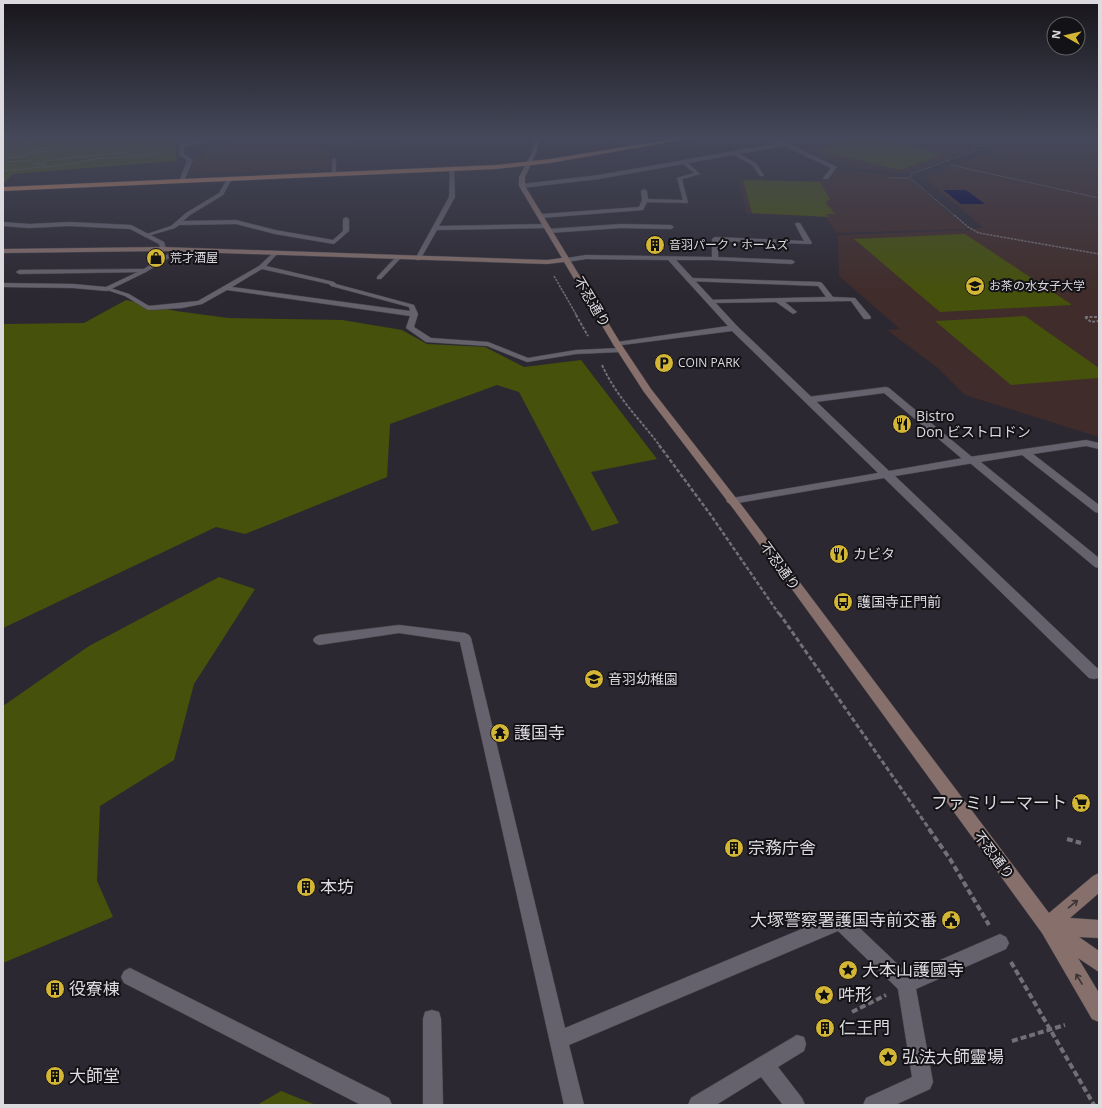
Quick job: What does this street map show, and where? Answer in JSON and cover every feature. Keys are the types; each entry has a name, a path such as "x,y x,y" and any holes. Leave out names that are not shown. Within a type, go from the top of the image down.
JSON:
{"main road":[{"name":"不忍通り","path":"524,189 618,347 647,390 732,501 1047,926 1099,962"},
{"path":"3,251 68,248 163,249 418,259 547,262 567,260"},
{"path":"1047,926 1099,882"},
{"path":"1047,926 1099,930"},
{"path":"1047,926 1099,1012"}],"street":[{"path":"541,216 641,209 645,201 644,191"},
{"path":"3,224 29,226 69,224 131,227 162,244 163,249"},
{"path":"567,260 586,257 716,259 715,239 809,243 798,224"},
{"path":"3,285 73,286 107,289 144,271 178,250"},
{"path":"670,258 734,328 808,400 1094,674 1099,673"},
{"path":"618,347 734,328"},
{"path":"732,501 1024,452 1086,443 1099,446"},
{"path":"1024,452 1099,510"}],"lane":[{"path":"146,236 173,228 188,214 221,194 224,189"},
{"path":"418,259 452,197 452,189"},
{"path":"645,201 686,202 682,189"},
{"path":"179,223 236,222 275,232 334,242 346,231 346,219"},
{"path":"435,228 547,229 621,226 671,227"},
{"path":"107,289 127,295 148,308 182,306 200,303 261,267 275,253"},
{"path":"379,278 398,258"},
{"path":"716,259 792,262"},
{"path":"261,267 332,283 333,286 412,306 414,314 410,328 429,340 488,344 527,360 618,347"},
{"path":"19,272 144,271"},
{"path":"689,280 820,284 831,299"},
{"path":"227,288 414,314"},
{"path":"708,301 853,299 867,317"},
{"path":"778,300 792,312"},
{"path":"808,400 886,390 1099,564"},
{"path":"319,640 399,628 465,638 574,1105"},
{"path":"558,1040 840,921 906,984 923,1082 873,1105"},
{"path":"906,984 1000,943"},
{"path":"130,977 382,1105"},
{"path":"432,1019 432,1105"},
{"path":"698,1105 797,1044"},
{"path":"764,1065 795,1105"}],"path":[{"path":"923,189 968,226 979,233 1099,254"},
{"path":"1057,189 1099,198"},
{"path":"547,262 596,351 609,381 710,514 950,859 1094,1105"},
{"path":"1099,317 1085,318 1091,322 1099,322"},
{"path":"1068,839 1081,843"},
{"path":"852,1012 906,984"},
{"path":"1012,1041 1065,1025"}],"shaded area":[{"path":"740,189 921,189 968,229 836,233 825,216 747,214"},
{"name":"お茶の水女子大学","path":"937,189 1099,189 1099,437 965,395 938,368 887,330 900,329 839,276 838,235 970,230 983,227"},
{"path":"943,190 966,190 985,204 961,204"}],"green space":[{"path":"745,189 824,189 830,200 825,202 835,214 826,214 828,217 752,213"},
{"path":"965,234 1071,305 940,312 854,239"},
{"path":"126,300 176,311 228,318 342,320 402,330 427,344 485,347 524,367 581,360 657,459 591,472 619,523 592,531 519,392 497,385 390,424 387,477 245,534 216,527 3,628 3,324 84,323"},
{"path":"1025,316 1099,368 1099,378 1011,385 935,321"},
{"path":"219,577 255,589 194,684 174,760 100,806 97,881 113,917 3,963 3,706 89,646"},
{"path":"281,1091 316,1105 257,1105"}],"place":[{"name":"音羽パーク・ホームズ","path":"655,245"},
{"name":"荒才酒屋","path":"156,258"},
{"name":"お茶の水女子大学","path":"975,286"},
{"name":"COIN PARK","path":"664,363"},
{"name":"Bistro Don ビストロドン","path":"902,424"},
{"name":"カビタ","path":"839,554"},
{"name":"護国寺正門前","path":"843,602"},
{"name":"音羽幼稚園","path":"594,679"},
{"name":"護国寺","path":"500,733"},
{"name":"ファミリーマート","path":"1081,803"},
{"name":"宗務庁舎","path":"734,848"},
{"name":"本坊","path":"306,887"},
{"name":"大塚警察署護国寺前交番","path":"951,920"},
{"name":"大本山護國寺","path":"848,970"},
{"name":"役寮棟","path":"55,989"},
{"name":"吽形","path":"824,995"},
{"name":"仁王門","path":"825,1028"},
{"name":"弘法大師靈場","path":"888,1057"},
{"name":"大師堂","path":"55,1076"}]}
